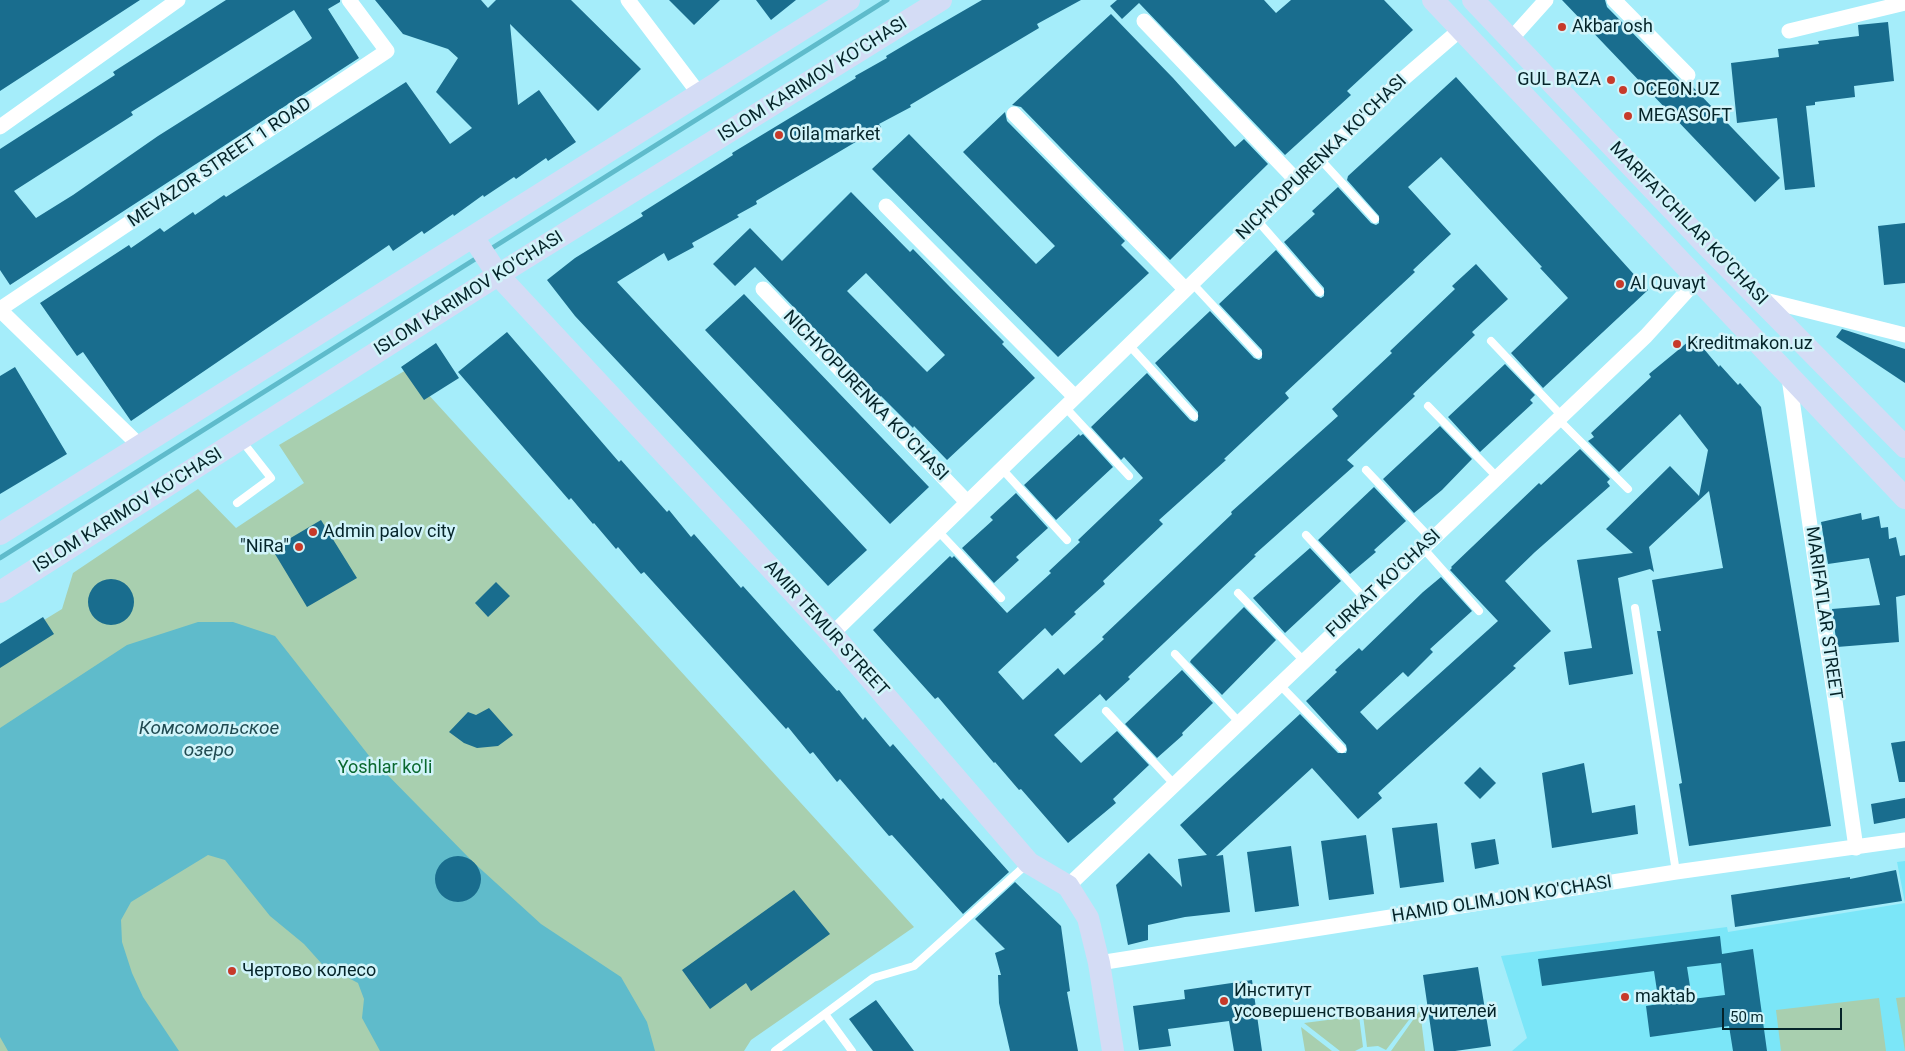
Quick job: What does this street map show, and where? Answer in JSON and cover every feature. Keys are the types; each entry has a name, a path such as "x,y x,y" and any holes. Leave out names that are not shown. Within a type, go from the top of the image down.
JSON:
{"street":[{"path":"0,127 178,0"},
{"name":"MEVAZOR STREET 1 ROAD","path":"0,310 387,51 349,0"},
{"path":"628,0 700,94"},
{"path":"0,534 849,0"},
{"name":"ISLOM KARIMOV KO'CHASI","path":"0,592 498,275 941,0"},
{"name":"MARIFATCHILAR KO'CHASI","path":"1433,0 1789,378 1905,498"},
{"name":"MARIFATCHILAR KO'CHASI","path":"1472,0 1706,245 1905,447"},
{"path":"1511,39 1546,0"},
{"path":"1614,0 1688,75"},
{"path":"1789,30 1905,3"},
{"path":"1144,21 1297,181"},
{"name":"NICHYOPURENKA KO'CHASI","path":"832,634 1396,85 1462,29"},
{"path":"1014,114 1188,286"},
{"path":"886,206 1070,402"},
{"name":"AMIR TEMUR STREET","path":"474,237 498,275 832,634 1029,863 1068,886 1088,918 1099,963 1113,1051"},
{"name":"FURKAT KO'CHASI","path":"1068,886 1366,600 1646,336 1697,280"},
{"name":"NICHYOPURENKA KO'CHASI","path":"763,289 967,502"},
{"path":"1759,298 1905,335"},
{"path":"0,310 139,445"},
{"name":"MARIFATLAR STREET","path":"1789,378 1856,848"},
{"name":"HAMID OLIMJON KO'CHASI","path":"1099,963 1676,872 1905,840"}],"lane":[{"path":"1320,159 1375,219"},
{"path":"1257,220 1320,292"},
{"path":"1188,286 1258,354"},
{"path":"1491,341 1560,418 1628,489"},
{"path":"1129,345 1194,416"},
{"path":"1070,402 1129,476"},
{"path":"1428,406 1497,477"},
{"path":"237,503 271,478 241,439"},
{"path":"1002,468 1067,540"},
{"path":"1366,470 1479,611"},
{"path":"938,531 1001,598"},
{"path":"1306,535 1366,600"},
{"path":"1238,593 1303,660"},
{"path":"1635,608 1676,872"},
{"path":"1175,654 1239,722"},
{"path":"1278,684 1342,749"},
{"path":"1106,711 1174,784"},
{"path":"774,1051 873,978 914,966 1029,863"},
{"path":"825,1014 852,1051"}],"shaded area":[{"path":"1905,861 1905,903 1897,862"},
{"path":"1905,903 1905,1051 1512,1051 1527,1038 1501,956 1727,927 1728,932"}],"green space":[{"name":"Yoshlar ko'li","path":"406,370 914,927 751,1040 744,1051 0,1051 0,647 62,609 73,573 198,489 236,528 304,483 279,445"},
{"path":"1905,997 1905,1051 1896,998"},
{"path":"1879,998 1886,1051 1781,1051 1776,1010"},
{"path":"1418,1008 1386,1050 1378,1046 1367,1047 1363,1015"},
{"path":"1420,1010 1425,1051 1391,1051"},
{"path":"1359,1016 1363,1047 1355,1051 1340,1051 1304,1023"},
{"path":"1301,1027 1332,1051 1305,1051"}],"water":[{"name":"Комсомольское озеро","path":"198,622 233,622 275,636 370,757 473,862 541,924 621,977 647,1022 655,1051 380,1051 362,1018 364,999 358,983 343,975 330,973 304,944 270,916 225,860 208,855 131,902 121,920 122,942 132,973 143,997 179,1051 8,1051 0,1037 0,728 127,645"}],"building":[{"path":"0,0 140,0 0,91"},
{"path":"226,0 340,0 340,2 328,9 359,58 10,285 0,270 0,149 115,75 113,72","holes":["294,10 312,38 158,136 73,195 36,218 14,191 133,115 131,112"]},
{"path":"375,0 481,0 488,8 496,0 571,0 641,69 598,111 510,24 518,105 539,90 576,142 548,161 546,158 516,179 514,177 484,197 483,195 454,216 453,214 424,234 422,231 393,251 389,245 131,421 83,352 77,356 40,303 129,245 131,248 160,228 164,232 193,212 195,215 224,195 226,197 406,82 450,144 472,128 436,92 458,58 448,49 403,34"},
{"path":"669,0 720,0 694,25"},
{"path":"756,0 796,0 771,20"},
{"path":"982,0 1081,0 1037,24 1039,28 910,105 911,107 879,124 881,127 756,201 757,204 737,215 739,217 692,243 694,247 668,261 664,253 617,282 867,550 828,586 575,316 547,280 575,258 643,216 641,213 733,155 732,153 856,78 855,76 887,58 886,56"},
{"path":"1117,0 1264,0 1276,13 1291,0 1384,0 1413,30 1347,91 1351,95 1285,155 1139,3 1122,19 1110,6"},
{"path":"1562,0 1605,0 1607,7 1681,82 1690,84 1780,178 1755,202"},
{"path":"1111,14 1173,78 1235,147 1244,139 1268,164 1170,260 1021,107 1012,105"},
{"path":"1888,22 1894,81 1854,86 1855,97 1815,102 1815,105 1806,106 1815,187 1785,190 1777,118 1737,123 1731,63 1779,57 1778,49 1819,44 1818,41 1859,36 1858,25"},
{"path":"1456,77 1648,290 1543,388 1511,353 1568,298 1441,157 1408,187 1451,234 1413,270 1415,272 1285,393 1289,398 1224,459 1226,460 1159,520 1163,524 1103,581 1105,584 1074,612 1076,614 1052,636 1045,628 998,672 1023,700 1058,668 1064,675 1104,639 1102,637 1232,514 1231,512 1338,416 1332,409 1392,353 1390,351 1455,289 1452,286 1476,264 1508,299 1472,332 1475,335 1413,394 1415,396 1347,460 1354,466 1254,555 1256,556 1128,677 1130,679 1106,701 1100,694 1054,735 1081,763 1117,731 1149,765 1113,799 1116,803 1068,843 1021,789 1019,790 994,763 938,697 935,699 873,630 950,556 952,558 954,556 1007,613 1051,573 1049,571 1080,542 1078,540 1143,478 1124,457 1121,460 1091,427 1147,373 1190,420 1195,422 1198,420 1198,412 1155,363 1210,311 1254,358 1259,360 1262,358 1262,350 1219,304 1276,250 1316,296 1321,298 1324,296 1324,288 1284,242 1315,214 1312,211 1338,187 1371,223 1376,225 1379,223 1379,216 1347,180 1348,176"},
{"path":"1005,112 1007,121 1125,241 1121,245 1149,273 1058,357 872,169 909,134 1036,264 1055,246 963,152"},
{"path":"851,192 910,252 913,249 1004,342 1002,344 1035,378 947,460 914,426 913,428 880,397 755,267 735,286 713,264 750,228 782,261","holes":["866,273 945,355 927,372 847,291"]},
{"path":"1905,223 1905,283 1884,285 1878,226"},
{"path":"744,294 929,487 890,524 705,330"},
{"path":"1842,329 1905,349 1905,383 1836,337"},
{"path":"507,332 619,462 621,460 667,512 669,510 691,537 694,534 741,588 743,586 837,691 839,690 863,720 865,717 890,747 893,744 941,800 943,798 1009,872 963,914 892,835 889,836 840,779 837,782 813,752 810,754 788,727 786,729 644,572 641,574 571,498 569,500 458,372"},
{"path":"1694,337 1719,367 1720,365 1738,385 1740,383 1761,407 1831,826 1689,846 1679,784 1682,783 1657,631 1661,631 1652,580 1723,568 1709,491 1649,547 1654,572 1650,569 1618,578 1633,674 1569,685 1564,652 1592,648 1577,560 1633,553 1606,529 1670,466 1699,496 1708,450 1680,414 1619,472 1588,441 1594,437 1591,433 1651,377 1649,374"},
{"path":"436,343 459,378 424,400 401,367"},
{"path":"1505,364 1535,395 1530,400 1533,403 1480,452 1448,417"},
{"path":"15,367 67,454 0,494 0,376"},
{"path":"1440,426 1472,459 1442,490 1414,513 1383,479"},
{"path":"1079,434 1080,436 1083,434 1113,467 1056,520 1024,485"},
{"path":"1580,449 1610,479 1607,482 1610,486 1505,581 1551,631 1513,666 1516,668 1378,793 1382,798 1358,819 1312,768 1216,856 1223,855 1230,912 1185,917 1148,925 1148,940 1128,945 1116,885 1149,853 1182,887 1178,859 1207,855 1180,825 1300,714 1338,753 1346,753 1346,745 1306,701 1359,648 1362,651 1441,577 1472,611 1430,649 1433,652 1408,677 1403,672 1360,712 1377,730 1498,621 1450,570 1451,567 1539,483 1541,485"},
{"path":"1374,487 1406,521 1374,550 1376,552 1350,574 1318,540"},
{"path":"1016,493 1048,528 1016,557 1019,560 994,583 962,548 993,520 990,517"},
{"path":"1861,513 1862,520 1879,516 1881,528 1888,527 1889,539 1896,537 1900,556 1905,555 1905,595 1896,597 1899,642 1837,647 1832,609 1880,605 1869,558 1828,564 1821,522"},
{"path":"321,520 357,578 307,607 272,549"},
{"path":"1310,548 1341,581 1285,633 1253,598"},
{"path":"106,579 116,579 130,589 134,602 130,615 124,621 116,625 106,625 92,615 88,607 88,597 98,583"},
{"path":"496,582 510,596 488,617 475,603"},
{"path":"1244,607 1276,640 1222,695 1190,662"},
{"path":"43,617 54,634 0,668 0,644"},
{"path":"1182,670 1213,703 1182,733 1183,735 1157,758 1125,724"},
{"path":"489,708 513,735 498,746 477,748 464,743 449,732 468,712 476,715"},
{"path":"1905,741 1905,782 1899,782 1891,743"},
{"path":"1584,763 1592,813 1635,805 1638,834 1552,848 1542,773"},
{"path":"1480,767 1496,783 1480,799 1464,783"},
{"path":"1905,798 1905,818 1874,824 1871,804"},
{"path":"1437,823 1444,882 1400,888 1392,828"},
{"path":"1366,835 1374,894 1329,900 1321,841"},
{"path":"1495,839 1499,864 1475,869 1471,843"},
{"path":"1291,846 1299,906 1255,912 1247,852"},
{"path":"453,856 463,856 477,866 481,879 477,892 471,898 463,902 453,902 439,892 435,884 435,874 445,860"},
{"path":"1896,870 1902,901 1735,927 1731,895 1850,877 1850,879"},
{"path":"1015,882 1061,926 1070,991 1067,992 1078,1051 1010,1051 999,1003 998,975 1001,975 995,953 1005,949 975,919"},
{"path":"794,890 830,934 751,991 746,983 710,1009 682,970"},
{"path":"1720,936 1722,954 1753,949 1767,1051 1733,1051 1729,1026 1650,1037 1646,1006 1659,1004 1654,971 1542,986 1538,959","holes":["1721,963 1725,995 1692,999 1687,967"]},
{"path":"1478,967 1491,1046 1455,1051 1434,1051 1423,975"},
{"path":"1252,980 1262,1051 1234,1051 1229,1021 1168,1029 1171,1046 1139,1050 1133,1006 1185,999 1184,990"},
{"path":"876,1000 914,1051 873,1051 849,1019"}],"waterway":[{"path":"489,250 887,0"},
{"path":"0,558 480,256"}],"place":[{"name":"Akbar osh","path":"1562,27"},
{"name":"GUL BAZA","path":"1611,80"},
{"name":"OCEON.UZ","path":"1623,90"},
{"name":"MEGASOFT","path":"1628,116"},
{"name":"Oila market","path":"779,135"},
{"name":"Al Quvayt","path":"1620,284"},
{"name":"Kreditmakon.uz","path":"1677,344"},
{"name":"Admin palov city","path":"313,532"},
{"name":"\"NiRa\"","path":"299,547"},
{"name":"Чертово колесо","path":"232,971"},
{"name":"maktab","path":"1625,997"},
{"name":"Институт усовершенствования учителей","path":"1224,1001"}]}
